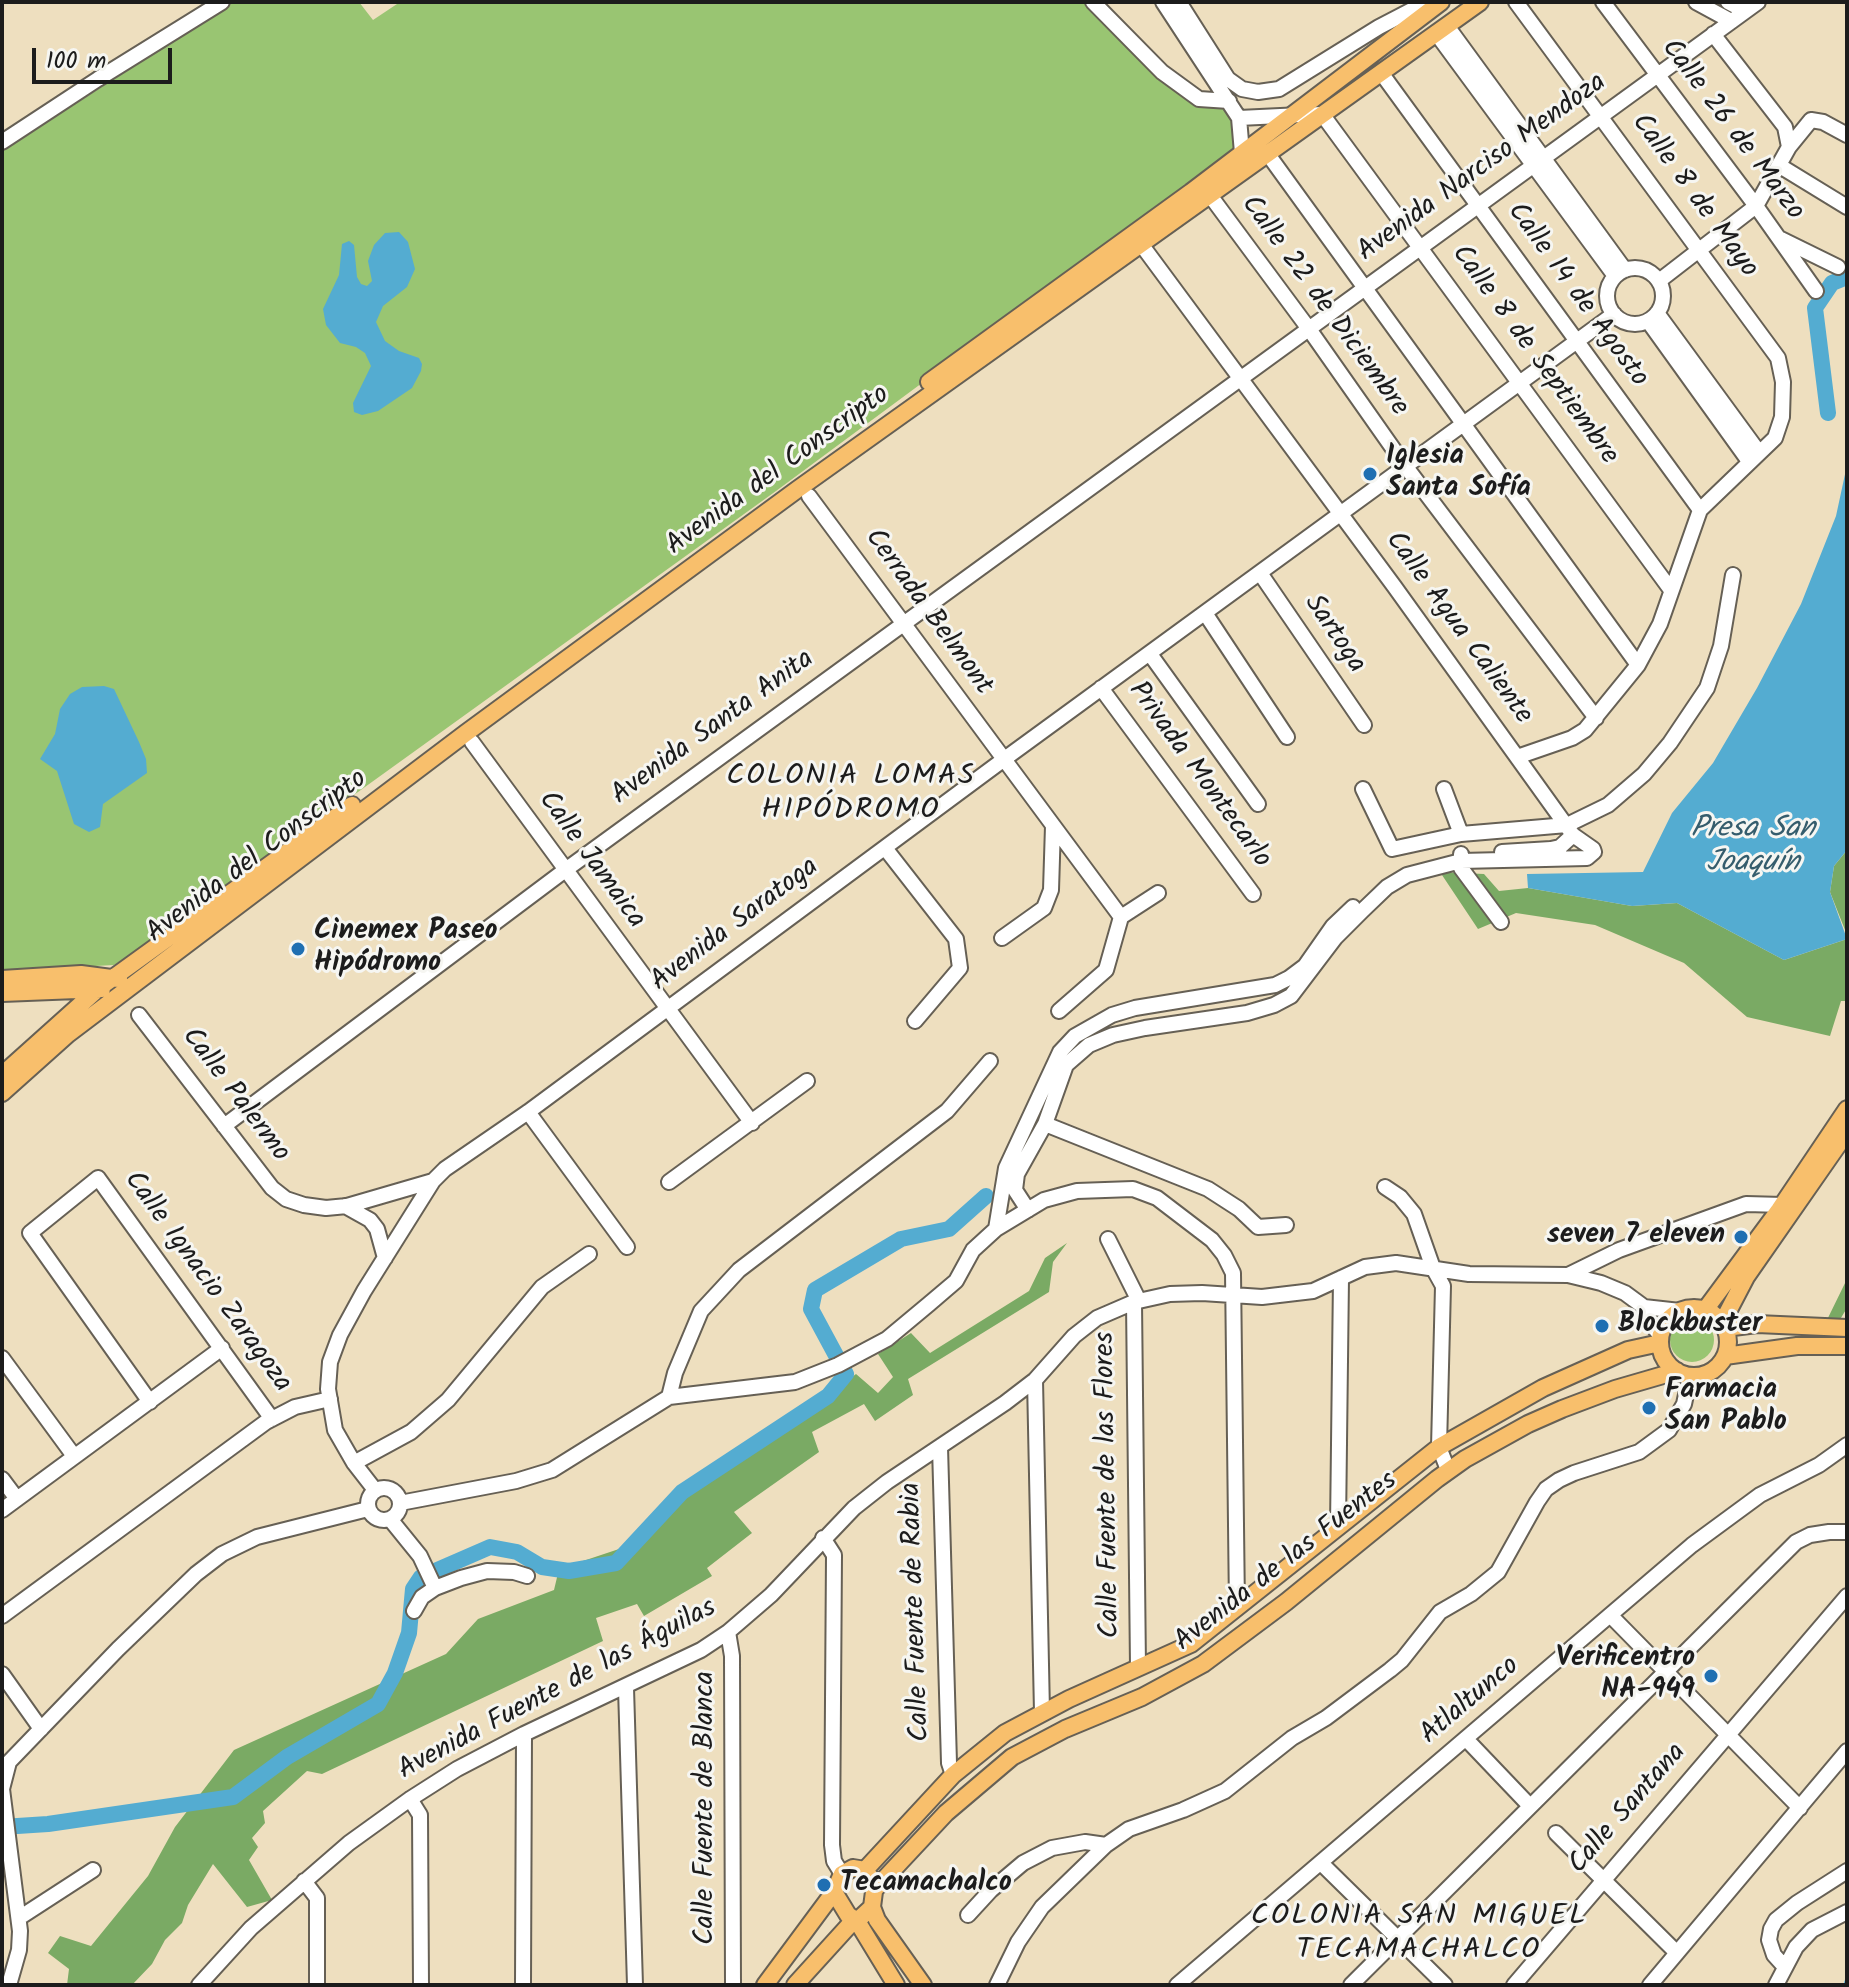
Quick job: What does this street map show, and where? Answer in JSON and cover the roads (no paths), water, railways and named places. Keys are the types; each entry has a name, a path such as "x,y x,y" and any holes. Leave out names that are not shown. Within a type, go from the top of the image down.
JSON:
{"main road":[{"name":"Avenida del Conscripto","path":"2,1093 68,1034 124,991 466,733 1137,238 1289,116 1441,2"},
{"name":"Avenida del Conscripto","path":"2,1075 114,977 1137,238 1209,194 1382,74 1477,3"},
{"path":"2,979 81,974 114,977 124,991"},
{"path":"2,993 99,988 124,991"},
{"path":"1705,1310 1783,1205 1847,1109"},
{"path":"1723,1326 1746,1277 1847,1132"},
{"path":"1693,1308 1705,1310 1723,1326 1728,1342 1725,1356 1714,1369 1698,1376 1683,1374 1663,1356 1660,1339 1664,1325 1680,1311 1693,1308"},
{"path":"1723,1326 1757,1324 1847,1328"},
{"name":"Avenida de las Fuentes","path":"865,1870 953,1775 1005,1733 1069,1699 1191,1644 1439,1447 1543,1388 1660,1339"},
{"path":"1725,1356 1797,1346 1847,1346"},
{"name":"Avenida de las Fuentes","path":"875,1889 946,1813 994,1770 1030,1746 1164,1687 1223,1650 1448,1470 1539,1419 1615,1389 1683,1374"},
{"path":"1088,1690 1089,1707 1101,1715"},
{"path":"1069,1699 1081,1703 1083,1721"},
{"path":"765,1985 834,1892 842,1874 853,1868 865,1870 873,1880 872,1907 877,1920 923,1985"},
{"path":"834,1892 896,1985"},
{"path":"795,1985 831,1943 872,1907"},
{"path":"809,1925 831,1943"}],"street":[{"path":"2,142 222,2"},
{"path":"1093,2 1162,72 1199,99 1229,101"},
{"path":"1163,2 1239,118 1242,153"},
{"path":"1179,2 1228,79 1242,89 1258,92 1279,89 1379,27 1427,2"},
{"name":"Calle 8 de Mayo","path":"1516,2 1778,358 1783,391 1779,428 1775,438 1753,456"},
{"name":"Calle 26 de Marzo","path":"1603,2 1816,291"},
{"path":"1696,2 1731,21"},
{"path":"1728,2 1745,11"},
{"name":"Avenida Narciso Mendoza","path":"1238,378 1758,2"},
{"path":"1442,30 1620,273"},
{"path":"1713,34 1785,127 1789,147"},
{"name":"Calle 14 de Agosto","path":"1382,74 1700,510"},
{"path":"1239,118 1322,114"},
{"name":"Calle 8 de Septiembre","path":"1322,114 1671,590"},
{"path":"1659,281 1756,206 1789,147 1806,124 1816,119 1847,135"},
{"path":"1267,153 1638,665"},
{"path":"1780,166 1847,207"},
{"name":"Calle 22 de Diciembre","path":"1209,194 1406,467 1596,718"},
{"path":"1776,236 1838,267"},
{"name":"Calle Agua Caliente","path":"1137,238 1570,830 1593,849 1592,856 1552,860 1461,857"},
{"path":"1645,269 1659,281 1663,297 1652,317 1630,323 1614,314 1607,295 1609,285 1620,273 1645,269"},
{"name":"Avenida Saratoga","path":"433,1181 445,1169 528,1112 1614,314"},
{"path":"1517,757 1572,738 1585,730 1638,665 1660,624 1700,510 1753,456 1652,317"},
{"name":"Avenida Santa Anita","path":"224,1126 564,871 1238,378"},
{"name":"Cerrada Belmont","path":"809,496 1121,917"},
{"name":"Sartoga","path":"1260,573 1364,725"},
{"path":"996,1229 1006,1168 1060,1052 1075,1036 1112,1015 1171,1000 1258,990 1289,978 1305,966 1333,926 1383,880 1402,868 1461,857 1560,847 1570,830 1608,805 1644,774 1707,688 1714,670 1733,575"},
{"path":"1205,613 1287,737"},
{"path":"1150,654 1258,804"},
{"name":"Privada Montecarlo","path":"1101,688 1253,894"},
{"name":"Calle Jamaica","path":"472,742 752,1123"},
{"path":"1363,789 1392,849 1461,834 1570,830"},
{"path":"1444,789 1461,834"},
{"path":"1002,938 1044,908 1051,890 1053,826"},
{"path":"885,848 956,939 960,968 915,1021"},
{"path":"1461,857 1461,868 1501,922"},
{"path":"1028,1210 1018,1197 1015,1183 1045,1124 1066,1065 1089,1045 1113,1035 1247,1013 1274,1005 1291,996 1335,938 1387,887 1407,875 1461,857"},
{"path":"1059,1011 1106,970 1121,917 1158,893"},
{"path":"1171,1000 1178,1023"},
{"name":"Calle Palermo","path":"139,1015 272,1188 286,1199 326,1208 345,1206 433,1181"},
{"path":"669,1397 675,1373 701,1311 739,1270 947,1111 990,1061"},
{"path":"669,1182 807,1081"},
{"path":"1037,1098 1052,1105"},
{"path":"528,1112 627,1247"},
{"path":"1045,1124 1208,1189 1239,1209 1258,1227 1286,1225"},
{"name":"Calle Ignacio Zaragoza","path":"150,1402 30,1233 98,1178 272,1419"},
{"path":"375,1490 354,1463 335,1430 330,1399 330,1362 340,1335 364,1291 433,1181"},
{"path":"1385,1187 1400,1197 1414,1214 1433,1268 1443,1286 1439,1447 1448,1470"},
{"path":"400,1503 516,1481 552,1470 669,1397 795,1382 842,1364 887,1339 956,1281 973,1250 996,1229 1044,1200 1077,1191 1133,1189 1157,1198 1212,1240 1233,1273 1237,1608"},
{"path":"1568,1275 1619,1250 1746,1204 1783,1205"},
{"path":"345,1206 370,1220 377,1229 385,1258"},
{"path":"1108,1239 1136,1302"},
{"path":"354,1463 411,1432 448,1400 542,1287 589,1254"},
{"name":"Avenida Fuente de las Águilas","path":"204,1982 251,1928 349,1843 410,1799 457,1769 524,1734 626,1688 701,1650 728,1632 771,1595 854,1508 1035,1380 1074,1336 1097,1318 1136,1302 1170,1294 1286,1296 1313,1291 1365,1267 1396,1263 1500,1275 1568,1275 1625,1293 1644,1307 1680,1311"},
{"path":"1338,1526 1341,1278"},
{"name":"Calle Fuente de las Flores","path":"1136,1302 1138,1667"},
{"name":"Avenida Fuente de las Águilas","path":"1644,1307 1660,1339"},
{"path":"2,1510 222,1348"},
{"path":"2,1358 74,1456"},
{"path":"997,1985 1018,1942 1042,1907 1106,1845 1129,1829 1225,1791 1292,1738 1318,1723 1390,1670 1402,1660 1440,1612 1479,1589 1498,1572 1546,1489 1574,1473 1639,1452 1669,1430 1684,1404 1683,1374"},
{"path":"1035,1380 1042,1712"},
{"path":"2,1616 272,1419 295,1407 330,1399"},
{"name":"Atlaltunco","path":"1178,1985 1612,1617 1692,1545 1760,1495 1819,1465 1847,1445"},
{"name":"Calle Fuente de Rabia","path":"940,1447 949,1763 953,1775"},
{"path":"2,1479 17,1499"},
{"path":"390,1519 400,1503 399,1497 388,1488 375,1490 368,1499 368,1509 375,1517 390,1519 420,1556 430,1579 414,1611"},
{"path":"9,1985 19,1950 19,1918 2,1789 9,1762 118,1649 196,1574 222,1554 257,1537 368,1509"},
{"path":"1351,1985 1664,1670 1796,1542 1810,1535 1847,1532"},
{"path":"823,1538 834,1555 832,1845 834,1861 842,1874"},
{"path":"430,1579 487,1571 527,1576"},
{"name":"Calle Santana","path":"1514,1985 1847,1596"},
{"path":"1612,1617 1800,1808"},
{"name":"Calle Fuente de Blanca","path":"728,1632 732,1656 733,1985"},
{"path":"2,1674 41,1729"},
{"path":"626,1688 635,1985"},
{"path":"523,1985 524,1734"},
{"path":"1467,1740 1529,1805"},
{"path":"1650,1985 1847,1751"},
{"path":"410,1799 420,1815 421,1985"},
{"path":"1556,1833 1677,1953"},
{"path":"968,1915 1023,1863 1052,1848 1068,1843 1106,1845"},
{"path":"1321,1863 1445,1985"},
{"path":"19,1918 93,1870"},
{"path":"1784,1966 1774,1955 1769,1940 1776,1920 1847,1871"},
{"path":"304,1881 317,1898 317,1985"},
{"path":"1776,1985 1796,1947 1812,1930 1847,1912"}],"water":[{"path":"399,232 408,242 415,269 407,287 383,306 376,322 385,341 399,351 419,358 421,371 412,388 378,411 362,415 354,412 353,403 371,366 365,353 340,343 326,325 323,309 339,275 342,244 349,241 354,245 357,277 361,284 367,286 372,281 368,261 374,245 385,233"},
{"name":"Presa San Joaquín","path":"1847,465 1847,850 1834,866 1830,892 1847,939 1784,960 1677,903 1632,906 1528,888 1527,874 1643,872 1672,813 1713,763 1801,604 1836,516"},
{"path":"82,687 114,689 146,759 147,773 103,804 100,827 89,832 74,824 57,771 40,759 55,734 60,709 70,694"}],"waterway":[{"path":"1828,413 1815,308 1832,283 1847,277"},
{"path":"2,1827 48,1824 233,1797 287,1757 378,1704 395,1673 409,1633 413,1589 421,1577 490,1547 517,1552 542,1567 569,1571 616,1563 682,1492 828,1396 846,1374 811,1309 815,1290 901,1239 949,1229 986,1196"},
{"path":"1845,1985 1847,1978"}],"place":[{"name":"Iglesia Santa Sofía","path":"1370,474"},
{"name":"Cinemex Paseo Hipódromo","path":"298,949"},
{"name":"seven 7 eleven","path":"1741,1237"},
{"name":"Blockbuster","path":"1602,1326"},
{"name":"Farmacia San Pablo","path":"1649,1408"},
{"name":"Verificentro NA-949","path":"1711,1676"},
{"name":"Tecamachalco","path":"824,1885"}],"district":[{"name":"COLONIA LOMAS HIPÓDROMO","path":"851,796"},
{"name":"COLONIA SAN MIGUEL TECAMACHALCO","path":"1419,1936"}]}
